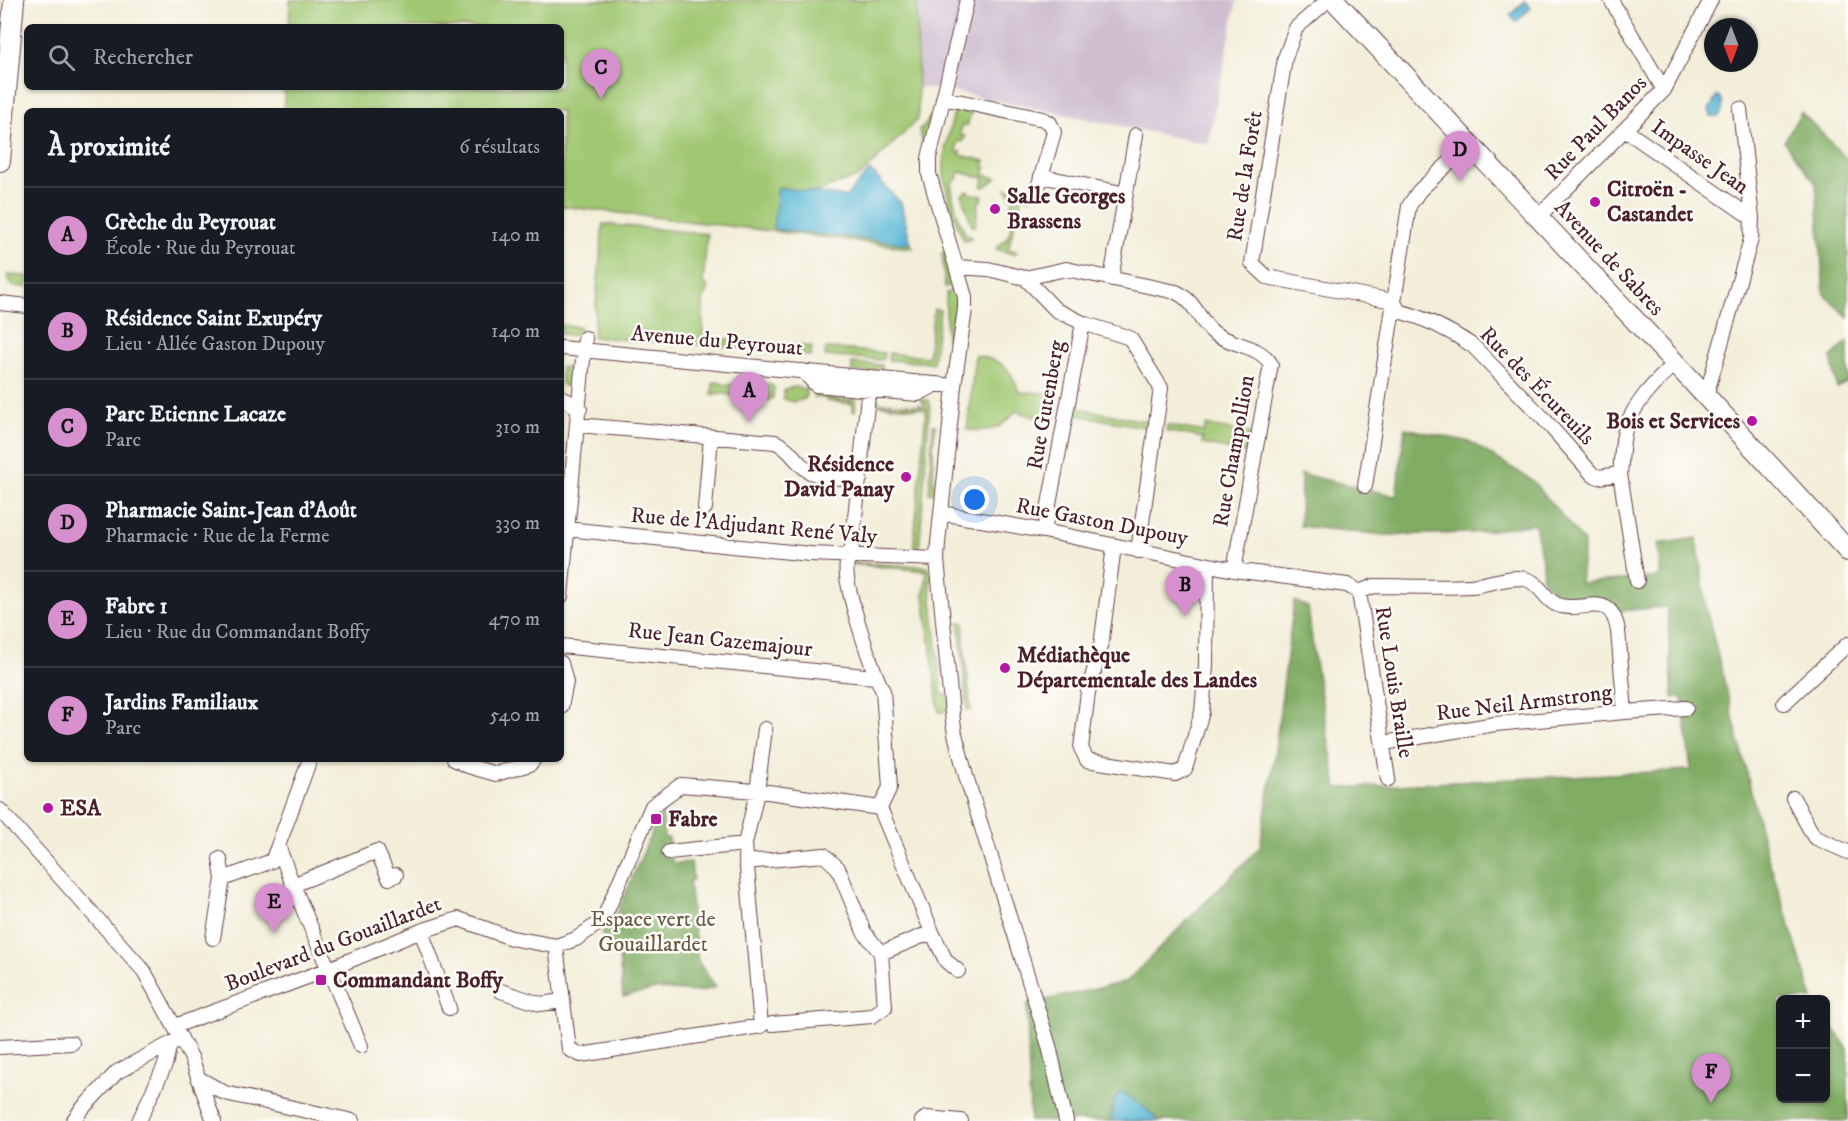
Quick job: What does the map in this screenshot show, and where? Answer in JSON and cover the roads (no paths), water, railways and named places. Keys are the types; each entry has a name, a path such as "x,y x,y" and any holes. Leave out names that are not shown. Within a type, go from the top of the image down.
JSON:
{"main road":[{"path":"0,161 14,0"},
{"name":"Avenue de Sabres","path":"1334,0 1706,396 1848,551"}],"street":[{"path":"967,0 929,158 929,174 963,286 965,309 954,386 937,559 955,734 1049,1046 1066,1121"},
{"name":"Rue de la Forêt","path":"1328,0 1296,28 1285,58 1252,263 1267,277 1394,301"},
{"path":"1611,0 1664,90"},
{"name":"Rue Paul Banos","path":"1538,217 1664,90 1711,0"},
{"path":"944,98 1043,119 1050,123 1054,132 1039,182 1126,194"},
{"path":"1706,396 1751,239 1752,218 1740,109"},
{"name":"Impasse Jean","path":"1625,130 1752,218"},
{"path":"1111,279 1136,135"},
{"path":"1365,486 1410,202 1469,144"},
{"name":"Rue Champollion","path":"957,267 988,269 1024,278 1066,269 1176,292 1187,297 1211,331 1224,339 1257,350 1266,357 1271,364 1234,570"},
{"path":"1024,278 1056,310 1083,323 1130,338 1161,388 1138,551"},
{"name":"Rue des Écureuils","path":"1394,301 1399,311 1460,337 1473,346 1543,418 1593,475 1599,477 1620,474"},
{"path":"0,303 24,306"},
{"name":"Rue Gutenberg","path":"1044,531 1083,323"},
{"path":"565,538 585,344"},
{"name":"Avenue du Peyrouat","path":"564,348 585,344 803,370 869,383 954,386"},
{"name":"Rue des Écureuils","path":"1637,581 1620,474 1626,428 1640,401 1655,382 1675,364"},
{"path":"869,383 852,555 847,563 849,586 875,677 883,691 890,787 880,808 932,933 946,961 958,971"},
{"path":"564,399 580,409"},
{"path":"578,425 775,441 783,445 808,471 815,475 860,479"},
{"path":"705,508 706,437"},
{"name":"Rue Gaston Dupouy","path":"941,513 1044,531 1234,570 1347,585 1359,592"},
{"name":"Rue de l'Adjudant René Valy","path":"565,538 810,554 937,559"},
{"path":"1114,546 1101,646 1088,692 1081,748 1087,760 1175,774 1185,769 1202,712 1206,666 1207,565"},
{"name":"Rue Neil Armstrong","path":"1359,592 1374,586 1472,586 1525,578 1540,588 1549,601 1558,606 1598,605 1608,609 1616,618 1625,712 1495,724 1383,743"},
{"name":"Rue Louis Braille","path":"1359,592 1388,779"},
{"path":"1784,703 1848,644"},
{"name":"Rue Jean Cazemajour","path":"564,646 875,677"},
{"path":"564,674 566,682 564,692"},
{"path":"1625,712 1686,708"},
{"path":"765,729 757,792 745,844 761,1026 581,1055 569,1049 556,945 576,939 603,920 652,806 681,786 757,792 768,792 880,808"},
{"path":"223,879 272,861 309,762"},
{"path":"460,762 496,774 532,762"},
{"path":"1793,798 1814,837 1848,852"},
{"path":"0,810 144,971 198,1078 214,1121"},
{"path":"669,852 745,844"},
{"path":"278,846 361,1046"},
{"path":"293,885 377,851 389,878 396,875"},
{"path":"746,862 824,855 838,868 864,932 881,953 885,1007 872,1016 772,1024"},
{"path":"213,938 223,879 220,859"},
{"name":"Boulevard du Gouaillardet","path":"74,1121 88,1101 117,1072 176,1036 421,931 459,919 511,938 556,945"},
{"path":"421,931 449,1008"},
{"path":"881,953 932,933"},
{"path":"501,991 540,1004 563,1001"},
{"path":"138,1121 176,1036"},
{"path":"0,1047 72,1043"},
{"path":"198,1078 225,1093 353,1121"},
{"path":"922,1121 926,1118 962,1121"}],"water":[{"path":"1525,1 1531,8 1516,22 1510,15"},
{"path":"1717,96 1721,97 1723,105 1718,117 1711,116 1709,110"},
{"path":"870,170 901,203 911,244 773,229 778,187 846,197"},
{"path":"1121,1091 1144,1107 1158,1121 1111,1121 1114,1101"}],"place":[{"name":"Parc Etienne Lacaze","path":"601,99"},
{"name":"Pharmacie Saint-Jean d'Août","path":"1460,181"},
{"name":"Citroën - Castandet","path":"1595,202"},
{"name":"Salle Georges Brassens","path":"995,209"},
{"name":"Bois et Services","path":"1752,421"},
{"name":"Crèche du Peyrouat","path":"749,422"},
{"name":"Résidence David Panay","path":"906,477"},
{"name":"Résidence Saint Exupéry","path":"1185,616"},
{"name":"Médiathèque Départementale des Landes","path":"1005,668"},
{"name":"ESA","path":"48,808"},
{"name":"Fabre","path":"656,819"},
{"name":"Fabre 1","path":"274,933"},
{"name":"Commandant Boffy","path":"321,980"},
{"name":"Jardins Familiaux","path":"1711,1103"}],"park label":[{"name":"Espace vert de Gouaillardet","path":"653,932"}]}
